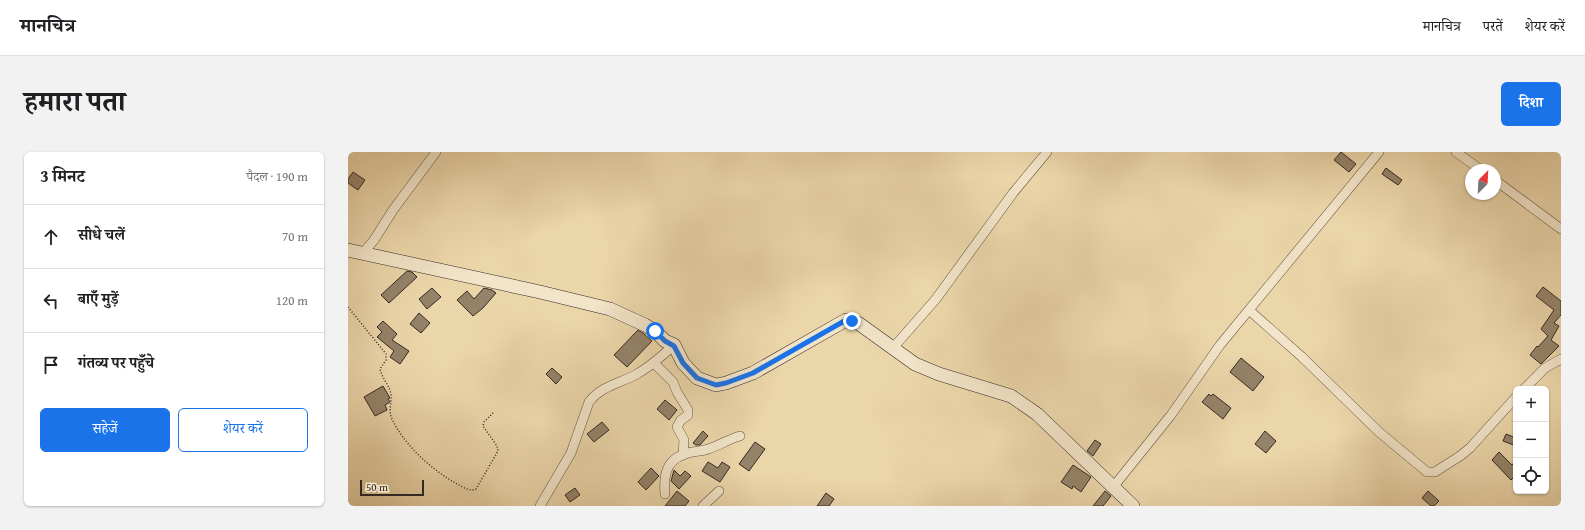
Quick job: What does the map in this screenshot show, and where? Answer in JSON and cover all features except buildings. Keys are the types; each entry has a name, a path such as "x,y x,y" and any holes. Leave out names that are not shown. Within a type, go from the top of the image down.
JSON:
{"street":[{"path":"363,253 374,240 393,210 436,152"},
{"path":"892,349 936,299 1013,194 1047,152"},
{"path":"1114,486 1171,415 1220,344 1379,152"},
{"path":"1456,152 1473,164"},
{"path":"1501,184 1561,229"},
{"path":"348,250 554,295 610,310 645,325 655,331 665,341 674,346 683,363 697,378 716,385 753,373 846,320 858,323 892,349 915,364 939,374 1011,396 1037,414 1134,506"},
{"path":"1249,310 1302,357 1379,432 1428,472 1435,472 1470,448 1513,400"},
{"path":"540,506 571,453 589,402 594,395 635,375 654,363 674,346"},
{"path":"1527,386 1545,368 1561,359"},
{"path":"654,363 673,382 688,410 688,415 681,420 677,427 684,440 683,455"},
{"path":"665,494 664,481 666,471 672,463 683,455 709,449 726,440 740,436"},
{"path":"703,506 719,491"}],"path":[{"path":"348,307 386,354 386,360 380,368 390,394 390,411 392,420 412,446 429,465 441,475 469,490 476,489 498,452 497,446 482,426 494,412"}],"route":[{"path":"655,331 665,341 674,346 683,363 697,378 716,385 753,373 846,320 852,321"}]}
